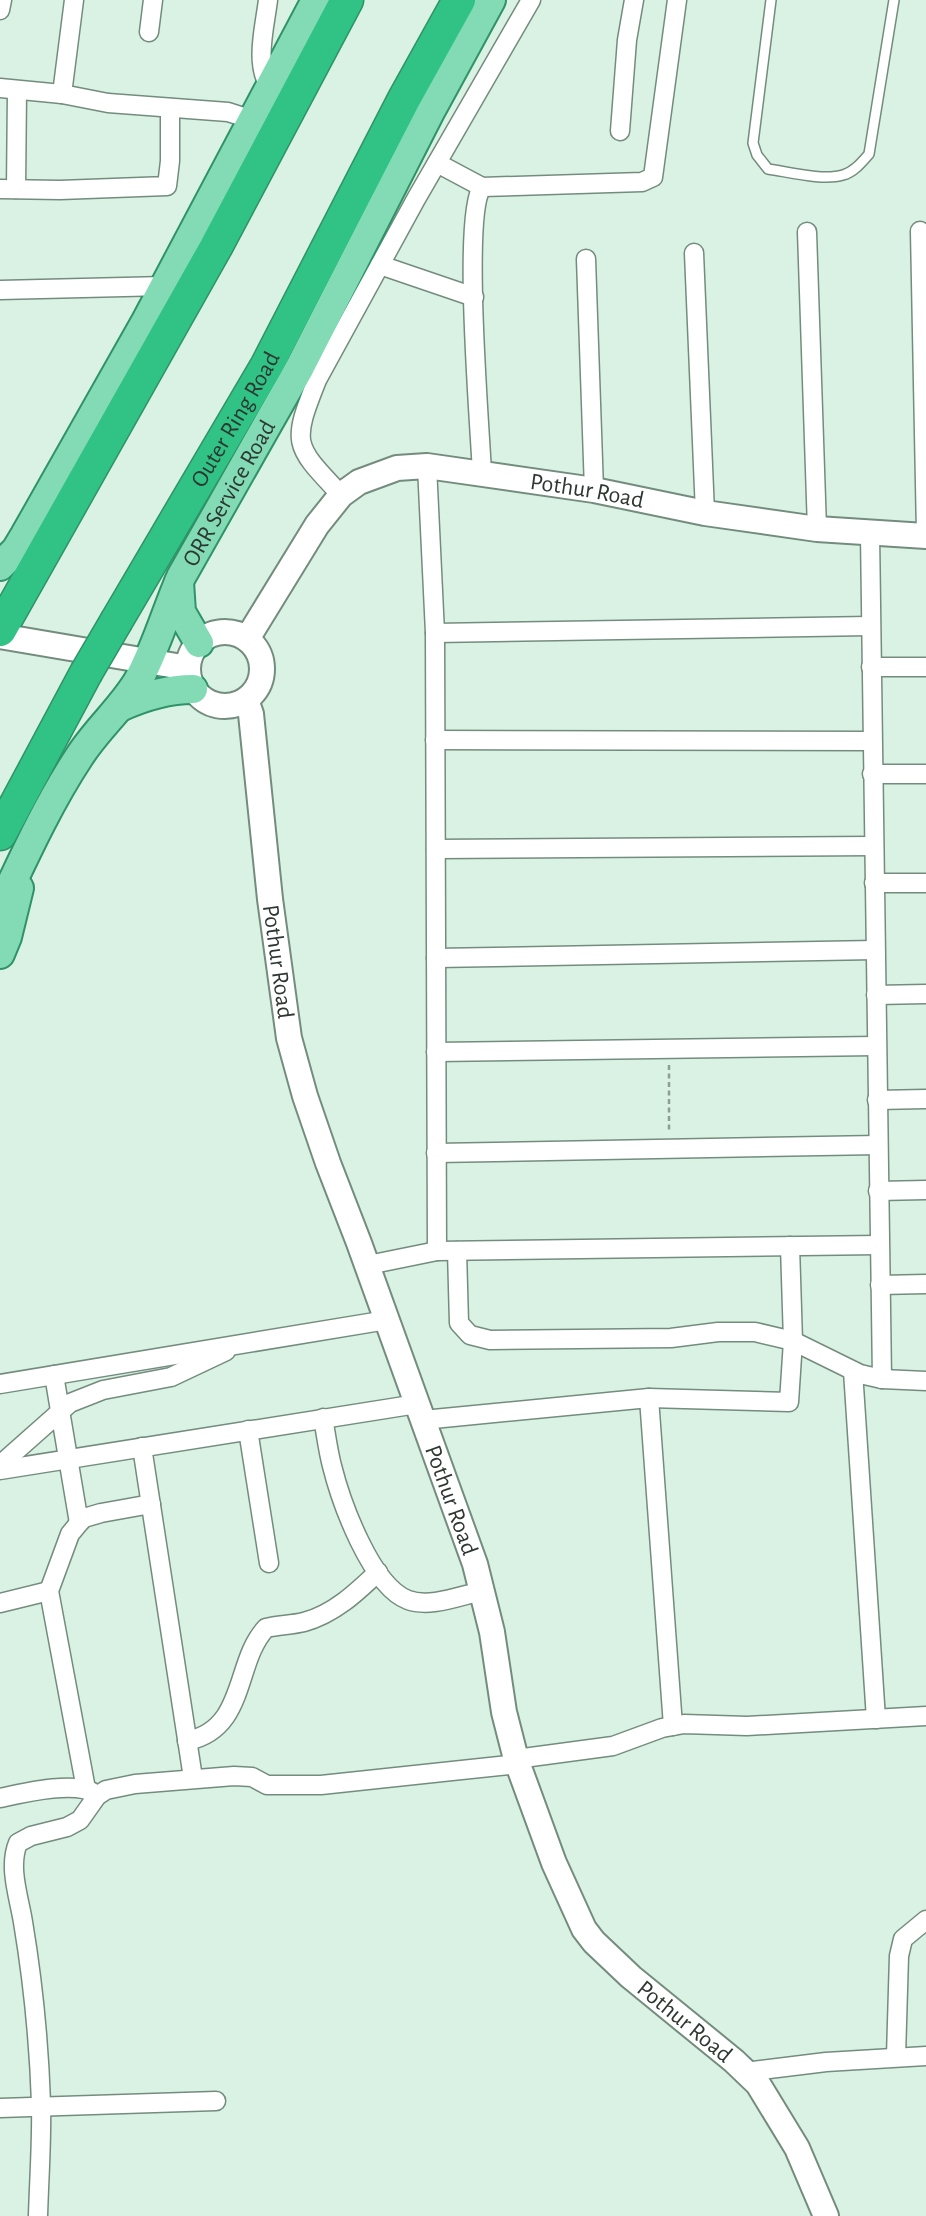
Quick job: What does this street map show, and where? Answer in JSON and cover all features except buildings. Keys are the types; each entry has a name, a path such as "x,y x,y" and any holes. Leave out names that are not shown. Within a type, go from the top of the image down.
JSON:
{"highway":[{"path":"2,628 204,269 347,0"},
{"name":"Outer Ring Road","path":"0,834 86,673 267,365 458,0"}],"main road":[{"path":"0,566 16,550 25,535 165,286 316,0"},
{"name":"ORR Service Road","path":"0,908 79,756 136,685 149,660 179,582 300,367 491,0"},
{"path":"117,708 174,689 193,666 181,612 179,582"},
{"path":"0,954 17,899 26,855"}],"street":[{"path":"0,10 2,0"},
{"path":"62,94 74,0"},
{"path":"149,32 153,0"},
{"path":"268,0 262,66 265,80 270,87"},
{"path":"341,495 310,463 302,447 299,429 317,380 531,0"},
{"path":"620,131 627,40 634,0"},
{"path":"437,163 482,187 642,182 653,177 677,0"},
{"path":"170,108 167,186 8,189 8,89 62,94 108,103 228,112 253,120"},
{"path":"482,187 477,194 472,238 482,474"},
{"path":"920,231 926,535"},
{"path":"807,232 817,529"},
{"path":"694,253 705,513"},
{"path":"586,259 594,490"},
{"path":"380,265 474,297"},
{"path":"0,290 165,286"},
{"path":"427,466 435,634 437,1251"},
{"name":"Pothur Road","path":"247,639 317,525 341,495 374,475 397,468 427,466 594,490 705,513 817,529 926,535"},
{"path":"870,534 878,1191 883,1379"},
{"path":"435,634 870,626"},
{"path":"2,628 149,660 193,666"},
{"path":"222,632 247,639 258,653 262,671 257,688 246,700 220,706 205,700 193,666 214,634 222,632"},
{"path":"871,667 926,667"},
{"name":"Pothur Road","path":"246,700 251,715 270,899 289,1038 304,1096 368,1265 475,1564 492,1632 504,1712 517,1761 554,1863 584,1929 594,1942 623,1970 758,2084 797,2148 826,2216"},
{"path":"435,740 872,741"},
{"path":"872,774 926,774"},
{"path":"436,849 873,846"},
{"path":"874,883 926,883"},
{"path":"436,958 875,950"},
{"path":"876,995 926,994"},
{"path":"436,1052 876,1046"},
{"path":"877,1100 926,1099"},
{"path":"436,1153 878,1145"},
{"path":"878,1191 926,1190"},
{"path":"368,1265 437,1251 879,1245"},
{"path":"0,1470 323,1418 649,1398 789,1402 793,1341 790,1246"},
{"path":"457,1251 459,1323 470,1335 489,1340 671,1338 737,1331 793,1341 853,1371 883,1379 926,1381"},
{"path":"880,1285 926,1284"},
{"path":"0,1384 387,1320"},
{"path":"0,1465 70,1403 103,1390 171,1377 211,1360 237,1345"},
{"path":"103,1390 114,1365"},
{"path":"853,1371 876,1719"},
{"path":"54,1375 79,1522"},
{"path":"649,1398 673,1726"},
{"path":"323,1418 332,1466 345,1509 385,1583 397,1594 421,1603 482,1591"},
{"path":"248,1430 269,1563"},
{"path":"142,1447 192,1778"},
{"path":"38,2216 41,2106 37,2025 14,1852 18,1843 31,1836 67,1827 80,1820 92,1792 49,1591 65,1546 79,1522 101,1513 151,1504"},
{"path":"187,1741 200,1739 217,1726 231,1708 254,1646 266,1628 303,1622 320,1616 350,1598 378,1572"},
{"path":"0,1603 49,1591"},
{"path":"0,1798 46,1789 92,1792 120,1786 234,1776 253,1777 267,1785 321,1785 517,1761 613,1745 673,1726 747,1726 926,1716"},
{"path":"896,2056 899,1956 903,1939 926,1920"},
{"path":"745,2072 826,2062 926,2056"},
{"path":"0,2108 216,2101"}],"lane":[{"path":"771,0 753,143 757,155 768,169 829,177 845,175 869,154 894,0"}],"path":[{"path":"668,1049 670,1149"}]}
